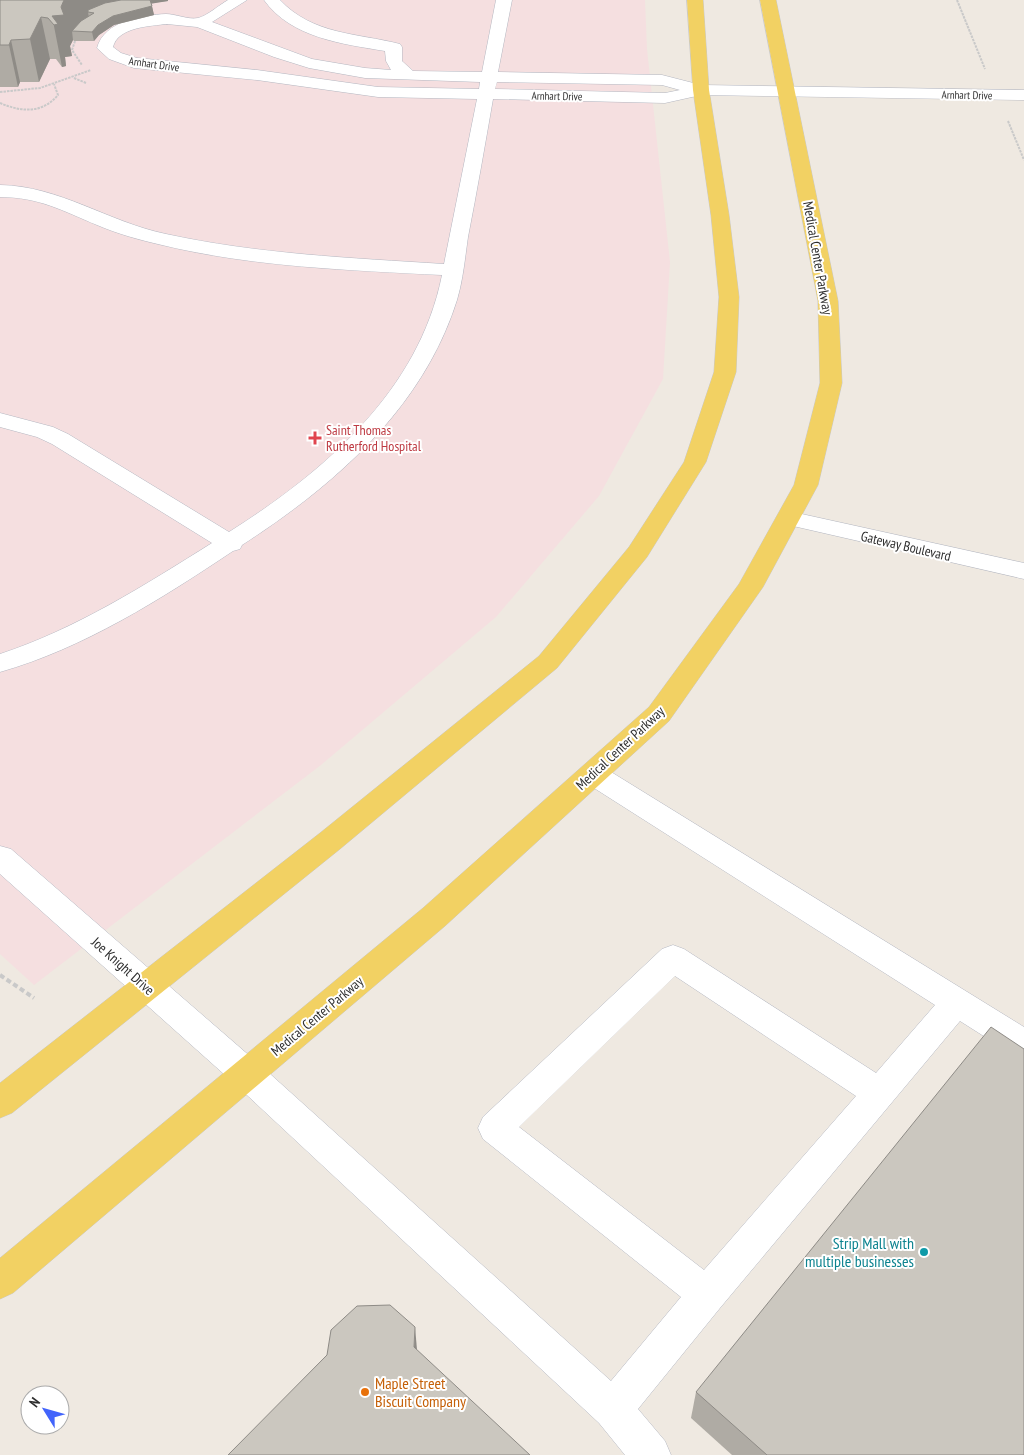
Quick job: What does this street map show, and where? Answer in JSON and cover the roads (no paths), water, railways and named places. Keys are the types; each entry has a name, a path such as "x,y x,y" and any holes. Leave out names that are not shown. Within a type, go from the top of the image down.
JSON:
{"main road":[{"path":"0,1103 145,986 330,842 548,662 638,552 695,462 725,372 729,297 720,215 701,90 695,0"},
{"name":"Medical Center Parkway","path":"0,1281 434,916 659,714 750,587 806,485 831,382 828,301 768,0"}],"street":[{"path":"200,23 239,0"},
{"path":"272,0 286,15 319,31 346,39 394,47 393,62 409,76"},
{"path":"0,663 90,627 231,544 318,479 359,441 392,404 418,368 435,334 446,299 450,270 504,0"},
{"name":"Arnhart Drive","path":"488,86 361,91 257,75 147,65 122,59 110,52 106,48 105,43 113,34 132,25 167,19 200,23 308,63 364,73 409,76 488,86 665,98 701,90 1022,101"},
{"path":"3,188 46,195 126,230 184,244 285,258 450,270"},
{"path":"0,420 45,432 60,439 231,544"},
{"name":"Gateway Boulevard","path":"788,518 1024,571"},
{"path":"593,774 1024,1044"},
{"name":"Joe Knight Drive","path":"0,857 247,1074 613,1409 651,1455"},
{"path":"708,1295 495,1128 673,958 880,1093"},
{"path":"613,1409 957,1002"}],"place":[{"name":"Saint Thomas Rutherford Hospital","path":"315,438"},
{"name":"Strip Mall with multiple businesses","path":"924,1252"},
{"name":"Maple Street Biscuit Company","path":"365,1392"}]}
